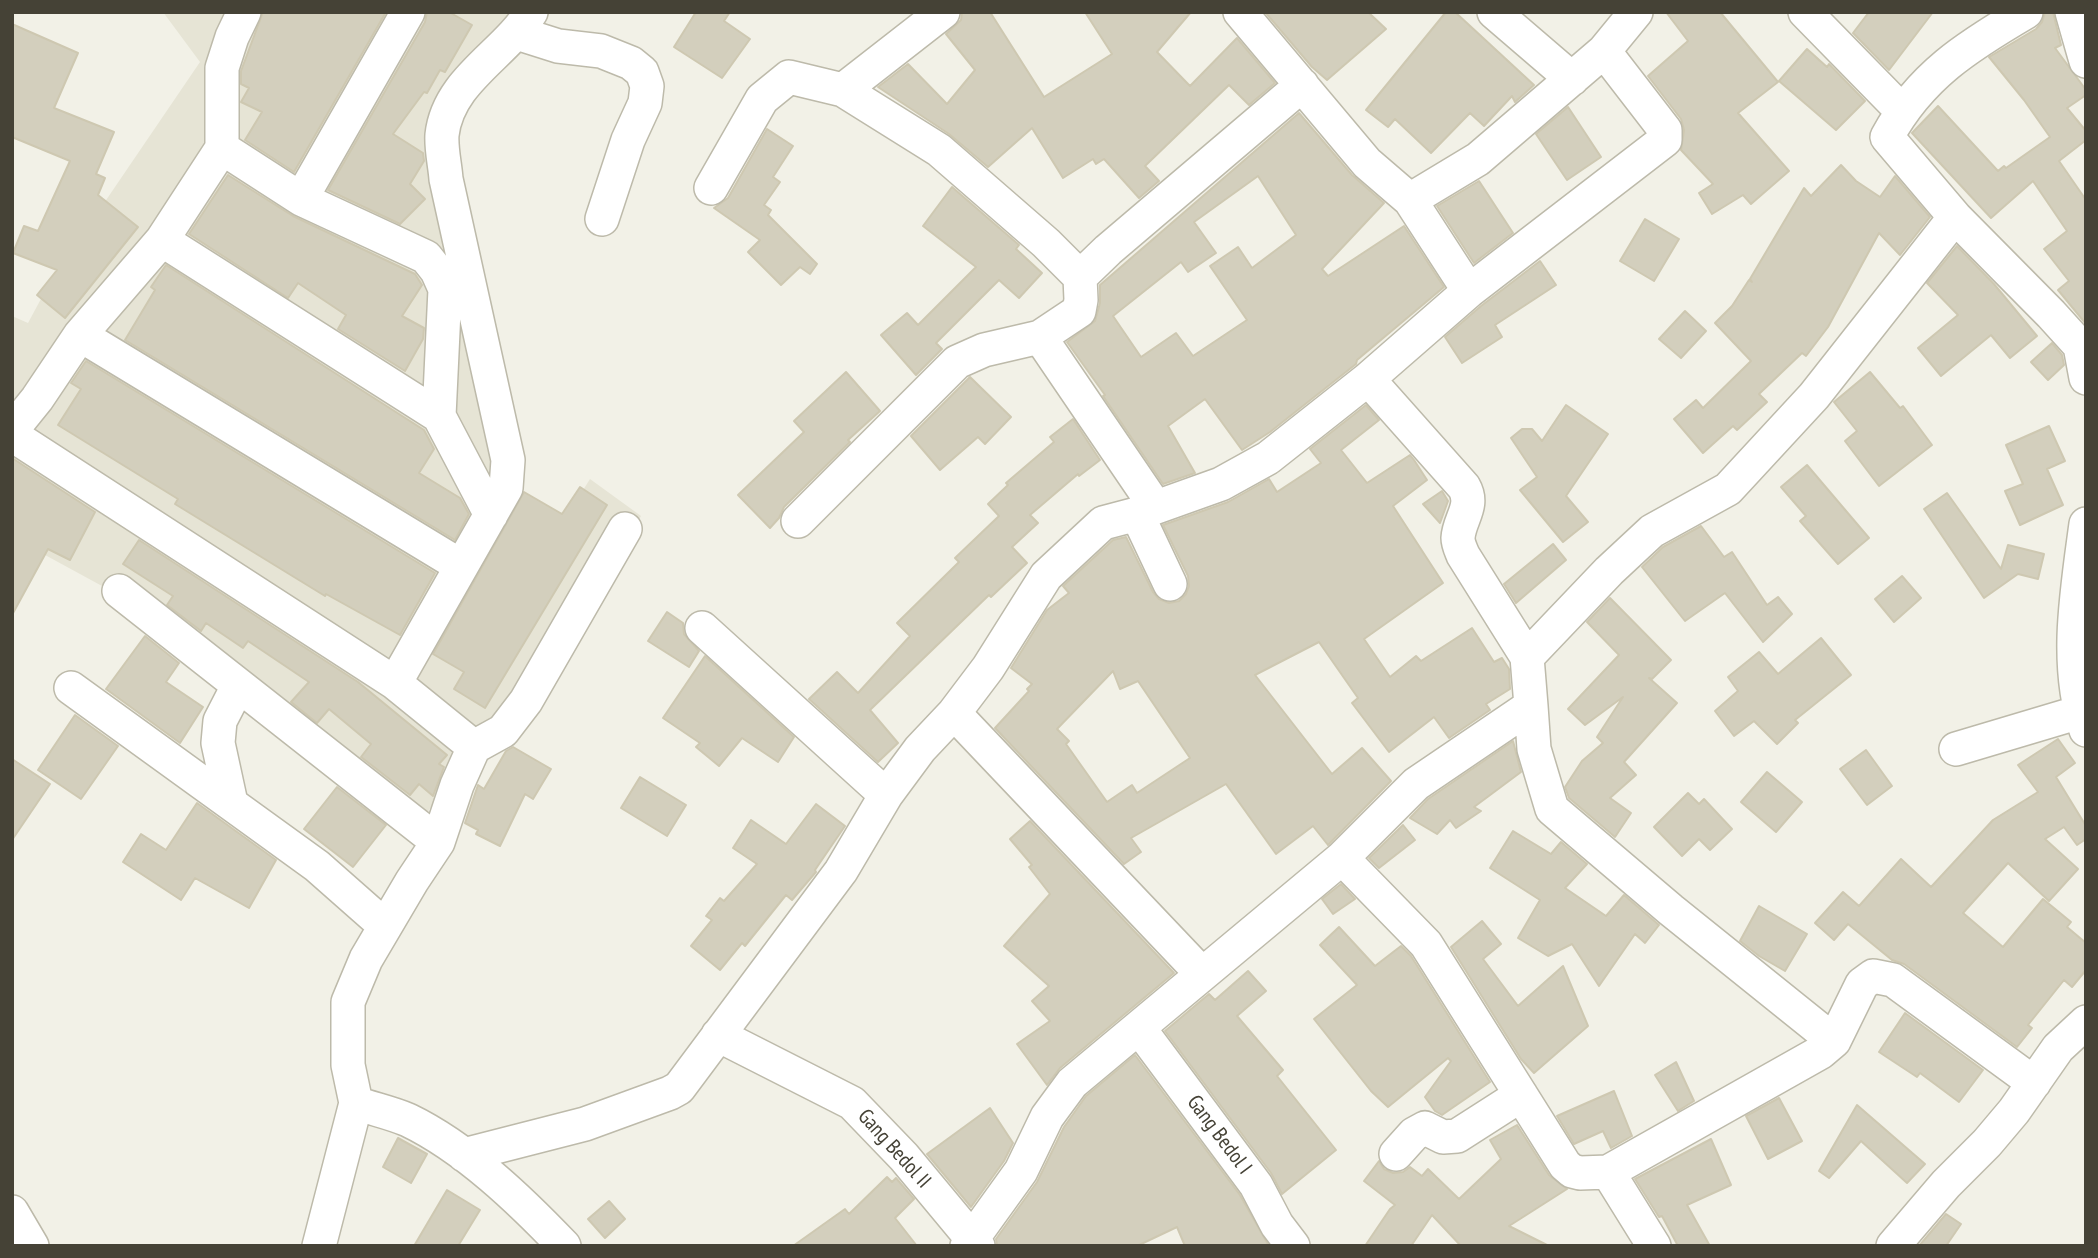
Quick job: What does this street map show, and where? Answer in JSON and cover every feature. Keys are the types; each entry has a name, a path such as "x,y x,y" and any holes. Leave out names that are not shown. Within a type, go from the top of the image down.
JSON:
{"street":[{"path":"12,430 25,394 162,240 222,148 222,68 244,12"},
{"path":"301,199 408,12"},
{"path":"843,90 943,12"},
{"path":"1240,12 1367,163 1410,200 1469,291"},
{"path":"1494,12 1572,79"},
{"path":"1410,200 1478,159 1604,51 1636,12"},
{"path":"1805,12 1901,110"},
{"path":"2026,12 1990,22 1937,71 1901,110 1887,137 1955,217 2080,346 2086,378"},
{"path":"2072,12 2086,61"},
{"path":"395,683 506,488 508,460 446,179 442,135 452,102 481,65 524,23 558,46 601,51 631,63 642,72 647,86 645,103 628,140 602,219"},
{"path":"464,1155 585,1124 679,1088 841,871 886,795 920,749 954,713 988,668 1046,576 1103,523 1221,484 1268,458 1368,379 1469,291 1665,140 1665,130 1604,51"},
{"path":"711,188 762,99 789,77 843,90 939,150 1080,277 1082,300 1079,311 1040,337 984,350 957,362 798,521"},
{"path":"1080,277 1108,250 1302,85"},
{"path":"222,148 301,199 426,257 437,271 445,289 439,416"},
{"path":"1527,657 1609,571 1652,531 1728,489 1814,396 1955,217"},
{"path":"162,240 439,416 491,515"},
{"path":"80,335 461,566"},
{"path":"1040,337 1146,510 1171,584"},
{"path":"1368,379 1469,496 1458,540 1463,555 1527,657 1534,749 1552,809 1671,910 1834,1041"},
{"path":"12,435 395,683 474,747"},
{"path":"1956,749 2083,721 2072,628 2086,524"},
{"path":"319,1246 356,1103 348,1065 348,1002 366,959 438,842 457,785 474,747 503,731 526,701 625,529"},
{"path":"118,590 438,842"},
{"path":"702,628 886,795"},
{"path":"231,803 218,743 220,721 238,686"},
{"path":"71,688 317,866 385,926"},
{"path":"973,1244 1021,1171 1048,1117 1072,1083 1342,858 1416,784 1531,706"},
{"path":"954,713 1202,974"},
{"path":"1342,858 1426,944 1565,1166 1572,1171 1608,1172 1821,1052 1834,1041 1863,984 1873,976 1893,980 2034,1083"},
{"path":"1893,1246 1946,1184 1994,1135 2058,1048 2086,1022"},
{"name":"Gang Bedol I","path":"1139,1028 1256,1185 1277,1225 1293,1246"},
{"name":"Gang Bedol II","path":"718,1035 852,1103 904,1157 973,1244"},
{"path":"1396,1154 1419,1129 1424,1128 1449,1138 1457,1136 1521,1095"},
{"path":"356,1103 407,1120 464,1155 526,1206 564,1246"},
{"path":"1608,1172 1654,1246"},
{"path":"12,1213 32,1246"}],"shaded area":[{"path":"163,12 546,12 524,49 468,95 452,133 516,498 560,527 590,479 641,516 534,699 472,742 417,829 170,623 12,537 12,316 28,323 49,284 200,62"}],"building":[{"path":"263,12 386,12 294,172 245,140 262,112 241,102 249,88 241,84 241,71"},
{"path":"427,12 449,12 472,25 445,72 440,70 427,93 424,92 393,134 423,153 424,161 410,184 425,199 400,224 328,190 425,22"},
{"path":"696,12 730,12 724,21 750,39 722,78 674,47"},
{"path":"962,12 990,12 1044,97 1112,54 1085,12 1191,12 1157,52 1190,86 1237,38 1275,83 1249,105 1229,85 1145,166 1159,181 1139,198 1104,159 1096,164 1093,159 1063,178 1032,128 988,167 949,134 878,87 908,64 947,104 975,70 946,34 961,20"},
{"path":"1265,12 1368,12 1386,29 1327,80 1312,67"},
{"path":"1446,12 1455,12 1534,85 1515,102 1512,96 1484,126 1470,113 1431,153 1395,119 1388,127 1366,110"},
{"path":"1666,12 1720,12 1778,82 1738,113 1789,171 1751,204 1743,195 1712,214 1699,193 1713,184 1681,150 1684,130 1681,119 1648,76 1688,41"},
{"path":"1869,12 1933,12 1889,70 1853,33"},
{"path":"2045,12 2053,12 2061,45 2055,48 2086,90 2086,95 2067,108 2086,131 2086,140 2059,161 2086,200 2086,324 2058,290 2069,281 2044,249 2067,231 2033,181 1991,218 1912,133 1938,106 1998,171 2050,137 1989,57 2036,29"},
{"path":"12,24 78,53 54,108 114,132 96,174 105,178 98,195 138,227 65,318 37,295 57,270 13,253 24,226 38,231 70,161 12,137"},
{"path":"1807,49 1827,67 1829,64 1865,101 1836,130 1779,81"},
{"path":"1568,107 1601,157 1567,180 1536,134"},
{"path":"1299,113 1352,175 1384,203 1322,269 1328,276 1404,226 1444,287 1357,360 1356,364 1270,432 1242,450 1205,399 1168,426 1195,473 1163,484 1067,342 1095,321 1100,303 1100,285","holes":["1258,176 1296,235 1252,268 1238,247 1210,266 1247,320 1193,356 1176,333 1141,357 1113,316 1181,262 1188,272 1216,253 1194,222"]},
{"path":"767,129 793,146 773,177 780,182 764,205 771,210 768,215 817,264 810,274 800,267 781,285 748,252 760,240 714,208 728,198"},
{"path":"1841,165 1856,181 1880,197 1895,176 1930,217 1900,255 1879,233 1828,327 1806,356 1802,353 1759,394 1767,402 1737,430 1733,426 1703,453 1674,419 1696,400 1703,408 1751,361 1715,323 1732,306 1749,280 1752,282 1750,279 1804,188 1811,196"},
{"path":"228,175 293,216 415,274 422,285 402,316 424,328 423,339 405,371 338,329 346,315 298,283 288,298 189,234"},
{"path":"1479,181 1513,233 1474,263 1437,206"},
{"path":"952,187 1019,245 1016,249 1042,273 1019,298 999,280 936,343 942,349 916,375 881,335 907,313 918,325 976,267 923,226"},
{"path":"1645,219 1679,239 1654,281 1620,261"},
{"path":"1957,246 1994,284 2037,336 2010,358 1991,335 1941,376 1918,348 1958,315 1927,283"},
{"path":"1540,261 1556,285 1495,325 1502,337 1462,363 1445,337"},
{"path":"166,265 424,430 434,449 419,473 460,498 469,514 455,540 125,340 155,290 151,287"},
{"path":"1685,311 1706,331 1681,358 1659,339"},
{"path":"2052,343 2062,355 2064,365 2048,380 2031,362"},
{"path":"86,361 435,573 400,635 326,594 325,596 175,504 178,499 58,425 81,389 71,383"},
{"path":"846,372 880,411 848,440 850,442 784,507 770,528 738,495 804,432 794,421"},
{"path":"1870,372 1900,408 1903,406 1932,445 1879,486 1845,441 1857,431 1834,402"},
{"path":"970,377 1011,417 985,444 978,437 940,470 911,436"},
{"path":"1366,405 1379,420 1341,450 1367,483 1410,455 1427,480 1393,506 1443,583 1364,639 1390,677 1416,656 1421,661 1472,628 1494,662 1502,658 1509,669 1510,689 1486,704 1490,710 1449,738 1434,717 1389,752 1352,703 1358,698 1319,642 1255,675 1332,774 1362,748 1391,781 1328,845 1313,826 1276,854 1226,784 1131,838 1141,852 1124,864 995,728 1029,691 1027,689 1032,684 1011,668 1047,610 1069,593 1063,586 1113,540 1126,537 1159,599 1169,603 1179,601 1189,586 1188,576 1163,525 1228,502 1269,479 1277,492 1321,463 1310,449","holes":["1113,671 1120,689 1138,681 1190,758 1137,793 1132,785 1107,802 1066,744 1069,741 1057,729"]},
{"path":"1566,405 1608,434 1566,496 1588,522 1563,542 1520,490 1537,477 1511,438 1522,429 1532,429 1542,441"},
{"path":"1073,419 1100,460 1079,476 1078,474 1030,515 1038,523 1012,547 1027,563 991,597 989,595 870,710 898,743 878,762 809,699 837,672 858,693 910,636 897,623 959,562 955,558 999,516 988,504 1008,485 1006,483 1054,442 1050,437"},
{"path":"2049,426 2065,461 2047,469 2063,505 2020,525 2005,491 2023,484 2006,445"},
{"path":"12,458 95,512 70,560 48,549 12,615"},
{"path":"1807,465 1869,538 1838,564 1800,521 1806,516 1781,487"},
{"path":"580,487 607,505 485,708 454,689 464,672 433,654 524,492 562,514"},
{"path":"1442,491 1448,501 1440,523 1423,504"},
{"path":"1947,493 2001,569 2008,545 2044,554 2038,579 2018,574 1984,598 1924,509"},
{"path":"1701,526 1724,557 1732,552 1767,605 1778,597 1792,614 1763,642 1725,593 1685,621 1642,567 1663,547"},
{"path":"139,540 358,682 447,755 439,764 444,767 433,796 419,784 410,795 361,757 371,744 329,709 317,723 291,702 309,682 248,641 243,648 206,623 201,631 167,605 173,596 123,564"},
{"path":"1553,544 1566,560 1516,603 1504,584"},
{"path":"1902,576 1921,598 1894,622 1875,599"},
{"path":"1610,598 1671,660 1652,679 1649,678 1677,703 1624,762 1636,775 1610,798 1631,813 1615,837 1569,798 1565,787 1582,761 1603,743 1597,737 1623,697 1585,725 1568,709 1619,655 1587,622"},
{"path":"667,612 683,623 684,634 699,651 689,667 648,641"},
{"path":"145,636 179,663 166,682 203,707 180,743 106,689"},
{"path":"1821,638 1851,675 1795,720 1798,723 1777,744 1754,721 1734,736 1715,711 1738,691 1728,677 1759,652 1778,674"},
{"path":"705,656 794,737 778,762 742,738 719,766 696,747 700,743 663,718"},
{"path":"75,715 118,746 81,799 38,770"},
{"path":"2058,739 2075,763 2056,777 2086,826 2086,839 2077,845 2064,827 2045,839 2078,869 2049,901 2008,863 1963,913 2003,947 2043,899 2071,922 2067,927 2086,943 2086,970 2072,987 2064,980 2028,1025 2032,1028 2017,1047 1904,964 1892,960 1848,924 1834,940 1815,923 1843,892 1859,906 1901,859 1931,887 1993,820 2038,792 2018,765"},
{"path":"1513,741 1521,772 1474,807 1481,811 1456,828 1450,820 1437,834 1410,818 1428,799"},
{"path":"513,747 551,769 533,799 525,794 500,846 476,834 478,830 465,823 478,785 484,789 506,751"},
{"path":"1866,750 1892,786 1867,805 1840,769"},
{"path":"12,759 50,784 12,840"},
{"path":"1767,772 1802,802 1776,832 1741,802"},
{"path":"640,777 686,805 667,836 621,808"},
{"path":"337,787 386,825 353,867 304,829"},
{"path":"1688,793 1699,804 1704,799 1732,829 1710,850 1699,839 1682,856 1654,827"},
{"path":"197,803 276,860 249,908 195,878 181,900 123,862 141,834 166,850"},
{"path":"816,804 845,826 816,872 792,900 786,895 745,946 742,943 720,970 691,946 712,920 706,916 720,898 724,901 757,864 733,848 751,820 786,844"},
{"path":"1030,821 1174,973 1060,1068 1047,1085 1017,1044 1050,1021 1032,1001 1049,986 1004,946 1050,894 1029,867 1032,865 1010,839"},
{"path":"1403,825 1415,840 1379,868 1369,858"},
{"path":"1513,831 1551,854 1561,842 1587,864 1565,888 1606,916 1624,895 1659,925 1645,943 1635,934 1599,986 1572,944 1548,956 1518,938 1540,900 1490,868"},
{"path":"1341,884 1355,899 1333,914 1322,899"},
{"path":"1759,906 1807,934 1785,971 1740,941"},
{"path":"1482,921 1501,944 1483,959 1518,1006 1563,966 1588,1026 1534,1073 1521,1059 1451,947"},
{"path":"1339,927 1375,966 1401,946 1411,956 1490,1082 1442,1115 1435,1111 1425,1097 1451,1061 1448,1058 1388,1107 1371,1091 1314,1019 1357,985 1320,945"},
{"path":"1248,971 1266,991 1237,1016 1283,1070 1277,1076 1336,1150 1282,1194 1271,1173 1165,1031 1209,994 1215,1000"},
{"path":"1905,1013 1983,1070 1959,1102 1920,1073 1917,1077 1879,1052"},
{"path":"1135,1055 1240,1195 1269,1246 1185,1246 1177,1227 1137,1246 997,1246 996,1239 1037,1182 1064,1127 1086,1096"},
{"path":"1676,1062 1694,1101 1678,1111 1655,1075"},
{"path":"1614,1091 1632,1136 1611,1148 1603,1131 1574,1144 1557,1116"},
{"path":"1779,1098 1802,1141 1768,1159 1746,1116"},
{"path":"1857,1105 1925,1164 1907,1183 1861,1141 1829,1178 1819,1171"},
{"path":"990,1108 1013,1143 1004,1161 971,1207 927,1154"},
{"path":"1517,1125 1549,1175 1567,1189 1509,1226 1549,1246 1461,1246 1432,1215 1411,1246 1365,1246 1395,1205 1364,1181 1379,1161 1384,1169 1393,1173 1403,1172 1410,1167 1422,1176 1428,1169 1459,1199 1501,1159 1490,1140"},
{"path":"398,1138 427,1154 411,1183 383,1167"},
{"path":"1711,1139 1731,1185 1687,1205 1710,1246 1678,1246 1662,1216 1659,1217 1635,1179"},
{"path":"887,1177 892,1182 896,1178 914,1199 895,1218 917,1246 793,1246 845,1209 849,1214"},
{"path":"447,1190 480,1210 458,1246 414,1246"},
{"path":"609,1201 625,1219 605,1238 588,1219"},
{"path":"1946,1214 1961,1224 1946,1246 1919,1246"}]}
